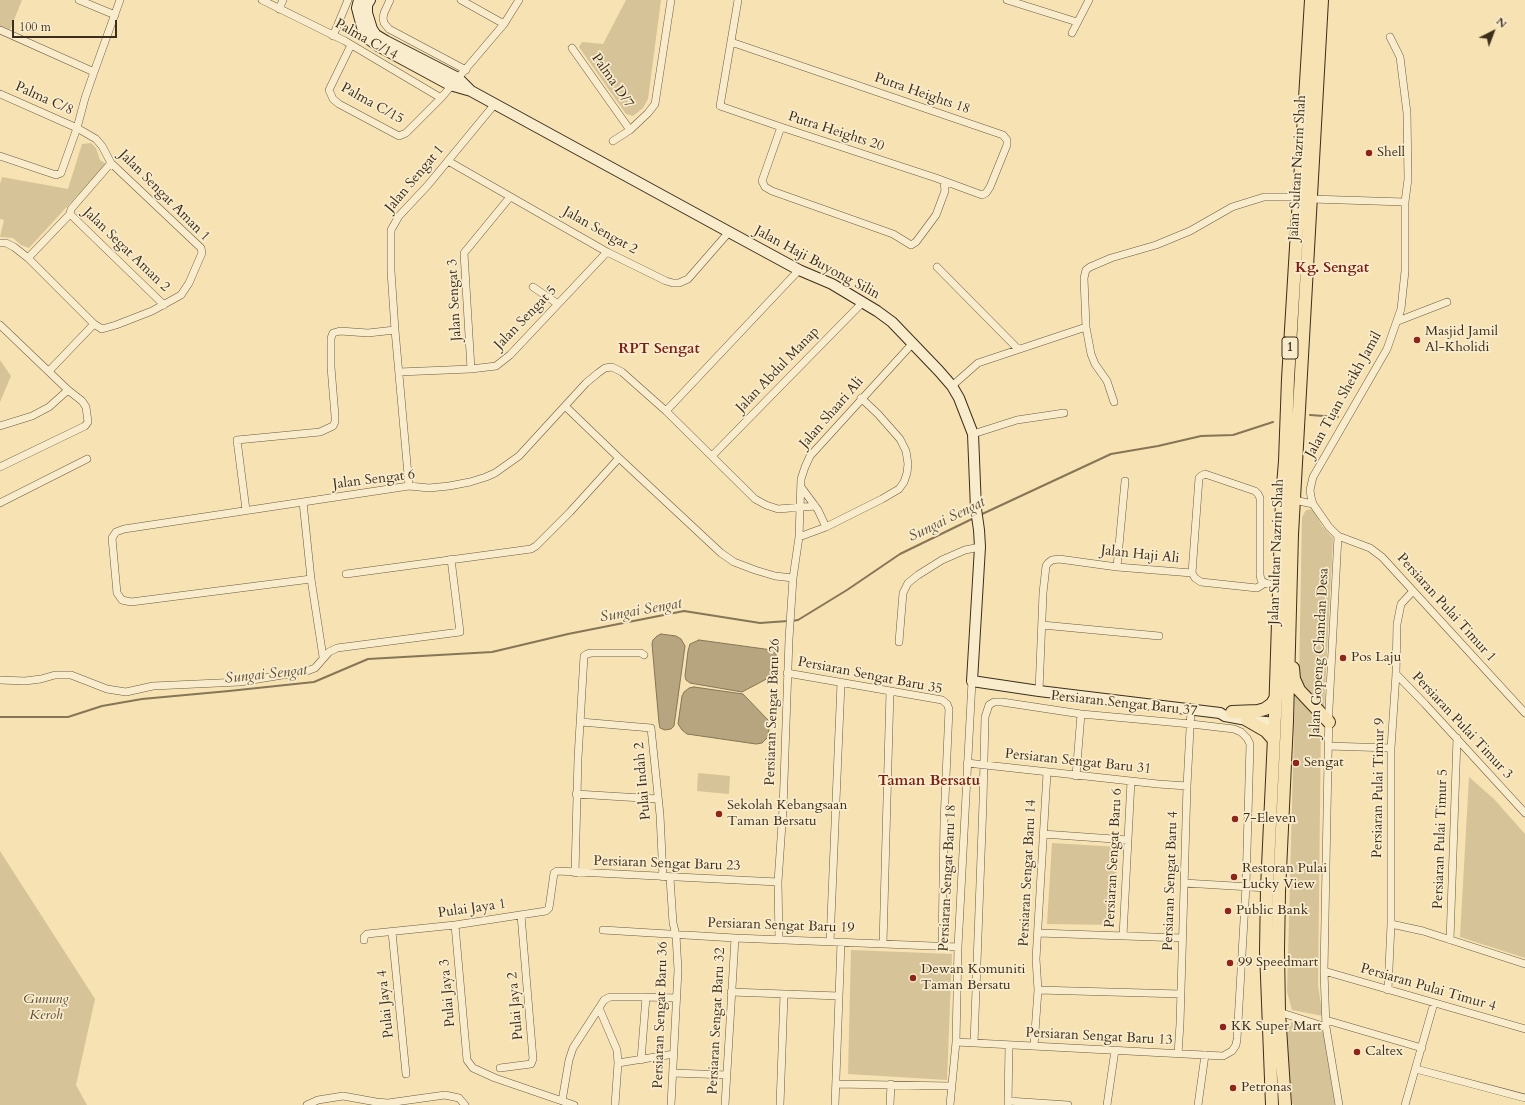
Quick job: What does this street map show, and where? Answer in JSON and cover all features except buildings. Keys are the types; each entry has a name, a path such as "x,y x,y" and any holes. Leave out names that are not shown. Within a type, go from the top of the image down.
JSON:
{"highway":[{"name":"Jalan Sultan Nazrin Shah","path":"1285,1105 1279,1012 1278,950 1306,198 1311,0"},
{"name":"Jalan Sultan Nazrin Shah","path":"1273,1104 1266,951 1267,888 1274,740 1277,720 1276,697 1280,538 1288,379 1306,198 1322,0"},
{"path":"1280,538 1283,532 1285,508 1294,500 1290,494 1287,483 1288,468 1285,461"},
{"path":"1282,817 1279,792 1281,732 1277,720 1282,708 1283,666 1289,645"},
{"path":"1289,645 1296,685 1329,722"},
{"path":"1226,712 1258,711 1266,709 1272,704 1276,697"},
{"path":"1247,720 1263,729 1274,740"}],"street":[{"path":"79,0 115,15"},
{"path":"0,156 59,175 77,128 85,98 120,0"},
{"name":"Palma C/14","path":"262,0 351,45 441,98"},
{"path":"279,9 283,0"},
{"path":"333,36 348,0"},
{"path":"359,0 357,8 358,16 367,38 378,46 455,82"},
{"path":"370,0 367,5 367,13 372,29 376,35 455,82"},
{"path":"390,0 383,18 384,23 389,29 466,70"},
{"path":"460,0 504,24"},
{"path":"441,98 504,24 519,0"},
{"path":"613,141 630,130 655,104 671,0"},
{"path":"731,42 738,0"},
{"path":"1007,0 1077,22"},
{"path":"1072,33 1089,0"},
{"path":"0,30 94,72"},
{"name":"Jalan Tuan Sheikh Jamil","path":"1313,504 1310,490 1313,477 1387,349 1401,309 1405,270 1405,202 1408,179 1407,113 1400,57 1390,37"},
{"name":"Putra Heights 20","path":"731,42 720,106 944,182"},
{"name":"Putra Heights 18","path":"731,42 1003,135 1007,140 1007,145 990,188 986,193 982,195 944,182"},
{"name":"Palma C/15","path":"351,45 329,90 333,99 339,104 399,136 406,133 441,98"},
{"name":"Palma D/7","path":"572,48 630,130"},
{"name":"Jalan Haji Buyong Silin","path":"455,82 799,270 832,284 863,302 892,322 952,386 967,417 973,434 976,509 980,547 972,681"},
{"name":"Palma C/8","path":"0,94 77,128"},
{"name":"Jalan Sengat 1","path":"409,486 395,330 391,271 391,230 399,216 448,161 494,104"},
{"path":"781,127 762,181 765,187 772,191 893,234 911,245 916,242 936,214 945,191 944,182"},
{"name":"Jalan Sengat Aman 1","path":"77,128 96,139 102,146 111,163 201,248 202,253 195,272 183,293 164,304"},
{"name":"Jalan Sengat 2","path":"448,161 607,252 673,283 679,283 688,279 729,232"},
{"path":"28,258 70,214 71,210 111,163"},
{"name":"Jalan Sengat 3","path":"472,369 464,253 510,197"},
{"path":"1114,402 1107,381 1091,354 1086,327 1084,278 1086,270 1090,267 1111,258 1156,244 1190,231 1232,207 1264,197 1405,202"},
{"name":"Jalan Segat Aman 2","path":"70,214 164,304"},
{"path":"0,243 6,243 14,247 28,258 94,324 102,330 164,304"},
{"name":"Jalan Sengat 5","path":"399,372 472,369 496,366 504,361 607,252"},
{"path":"937,267 1018,349"},
{"path":"799,270 666,411 750,495 761,502 778,509 815,506"},
{"path":"534,287 558,304"},
{"name":"Jalan Abdul Manap","path":"712,456 863,302"},
{"path":"1398,321 1447,302"},
{"path":"49,371 94,324"},
{"path":"0,325 68,390 82,401 86,408 88,422 85,426 0,467"},
{"path":"952,386 978,363 1086,327"},
{"path":"246,510 237,440 320,432 332,426 335,422 331,367 331,338 333,333 340,331 368,333 395,330"},
{"name":"Jalan Shaari Ali","path":"793,578 799,537 799,507 803,472 810,456 861,398 912,344"},
{"name":"Jalan Sengat 6","path":"311,579 131,602 122,600 117,593 112,538 116,532 124,529 409,486 429,488 470,482 495,473 519,456 598,372 605,368 612,367 617,369 666,411"},
{"path":"0,426 32,416 49,406 68,390"},
{"path":"799,537 826,527 891,494 899,488 907,473 908,464 906,451 900,439 878,414 861,398"},
{"path":"565,406 721,553 734,562 766,574 793,578"},
{"path":"973,434 1017,420 1064,413"},
{"path":"346,574 531,549 536,546 570,512 619,458"},
{"path":"0,503 87,459"},
{"name":"Jalan Haji Ali","path":"1039,692 1043,592 1046,566 1048,563 1052,560 1059,559 1117,567 1192,572 1199,478 1205,474 1255,491 1258,494 1260,498 1260,575 1261,580 1265,583"},
{"path":"1117,567 1125,481"},
{"path":"801,487 821,515 826,527"},
{"path":"1294,500 1313,504 1329,527 1338,536"},
{"path":"303,502 311,579 323,657"},
{"name":"Persiaran Pulai Timur 1","path":"1338,536 1374,550 1382,557 1525,713"},
{"name":"Jalan Gopeng Chandan Desa","path":"1338,536 1328,746 1324,971 1326,1024 1339,1105"},
{"path":"899,642 903,593 908,583 942,560 965,550 980,547"},
{"path":"0,680 25,681 56,675 71,675 107,689 126,692 153,686 240,682 307,671 315,668 323,657 337,648 460,632 451,559"},
{"path":"1192,572 1195,578 1201,582 1257,588 1265,583 1278,586"},
{"name":"Persiaran Sengat Baru 26","path":"779,940 778,882 783,809 789,628 793,578"},
{"name":"Persiaran Pulai Timur 9","path":"1388,990 1391,924 1391,748 1396,674 1397,624 1401,604 1413,591"},
{"path":"1042,625 1159,636"},
{"path":"575,873 576,794 584,656 591,653 642,653 644,655"},
{"name":"Persiaran Sengat Baru 35","path":"787,673 942,700 948,704 950,709 944,822 942,946"},
{"name":"Persiaran Pulai Timur 3","path":"1396,674 1525,813"},
{"path":"972,681 1039,692 1191,710 1226,712 1277,720"},
{"name":"Persiaran Sengat Baru 18","path":"950,1105 956,1042 958,947 972,681"},
{"path":"830,942 841,683"},
{"path":"882,944 890,691"},
{"name":"Persiaran Sengat Baru 37","path":"984,765 985,717 989,705 994,702 1081,714 1234,728 1248,738 1250,744 1246,886"},
{"name":"Persiaran Sengat Baru 4","path":"1178,1054 1191,710"},
{"path":"1226,712 1225,716 1247,720 1277,720"},
{"path":"1076,776 1081,714"},
{"name":"Pulai Indah 2","path":"581,722 651,728 667,878"},
{"name":"Persiaran Pulai Timur 5","path":"1450,940 1457,738"},
{"path":"1328,746 1391,748"},
{"name":"Persiaran Sengat Baru 31","path":"967,763 1047,773 1187,786"},
{"path":"974,1043 984,765"},
{"name":"Persiaran Sengat Baru 14","path":"1034,1046 1038,990 1036,959 1047,773"},
{"name":"Persiaran Sengat Baru 6","path":"1123,936 1131,781"},
{"path":"576,794 658,800"},
{"path":"1043,834 1128,840"},
{"name":"Persiaran Sengat Baru 23","path":"555,872 778,882"},
{"name":"Pulai Jaya 1","path":"364,940 364,936 367,934 455,925 548,910 555,872"},
{"name":"Persiaran Sengat Baru 36","path":"667,878 672,923 676,935 678,970 671,1105"},
{"path":"1184,883 1267,888"},
{"name":"Persiaran Sengat Baru 13","path":"956,1042 1223,1056 1232,1051 1236,1045 1246,886"},
{"name":"Pulai Jaya 2","path":"500,1068 531,1064 533,1059 521,915"},
{"path":"1391,924 1423,931 1525,964"},
{"name":"Pulai Jaya 3","path":"455,925 467,1060 473,1068 495,1078 562,1101"},
{"name":"Persiaran Sengat Baru 19","path":"603,930 735,938 958,947"},
{"name":"Pulai Jaya 4","path":"392,932 406,1074"},
{"path":"1038,933 1182,938"},
{"name":"Persiaran Sengat Baru 32","path":"725,1105 735,938"},
{"path":"835,1105 841,942"},
{"name":"Persiaran Pulai Timur 4","path":"1324,971 1525,1029"},
{"path":"1038,990 1181,994"},
{"path":"731,992 839,996"},
{"path":"780,1105 784,995"},
{"path":"574,1105 562,1101 569,1060 573,1048 604,1000 610,997 676,998"},
{"path":"641,1060 646,997"},
{"path":"1406,1105 1434,1003"},
{"path":"600,1008 618,1050 615,1105"},
{"path":"1279,1012 1422,1048"},
{"path":"1009,1045 1008,1103 1068,1105"},
{"path":"1107,1105 1115,1050"},
{"path":"618,1063 674,1054"},
{"path":"1198,1105 1205,1055"},
{"path":"1416,1069 1525,1098"},
{"path":"673,1073 727,1075"},
{"path":"836,1084 951,1086"},
{"path":"890,1105 891,1084"},
{"path":"307,1105 329,1097 342,1096 388,1103 445,1094 459,1098 465,1105"}],"green space":[{"path":"0,0 22,0 10,30 0,26"},
{"path":"626,0 661,0 648,99 643,108 633,116 626,114 579,47 582,42 603,44"},
{"path":"91,143 96,148 100,160 106,164 29,248 21,245 13,238 0,237 4,220 0,219 0,184 2,177 68,189 82,144"},
{"path":"0,360 11,376 0,402"},
{"path":"1313,509 1322,526 1333,538 1324,710 1299,679 1302,517 1306,510"},
{"path":"1295,692 1321,719 1318,986 1323,1016 1292,1010 1287,992"},
{"path":"698,773 730,776 729,794 697,791"},
{"path":"1469,777 1494,799 1525,834 1525,958 1460,937"},
{"path":"1052,843 1118,847 1114,925 1047,924"},
{"name":"Gunung Keroh","path":"0,851 95,999 76,1085 87,1105 0,1105"},
{"path":"851,950 952,954 947,1080 848,1074"},
{"path":"1291,1022 1324,1030 1335,1105 1294,1105 1292,1103 1285,1030"}],"shaded area":[{"path":"661,634 676,636 681,639 685,646 674,726 671,729 665,730 660,728 659,723 652,644 653,640"},
{"path":"699,640 772,650 779,658 774,675 742,692 690,683 686,680 685,676 688,651 690,644"},
{"path":"694,687 743,694 768,720 770,725 767,738 762,743 756,744 687,734 678,724 682,696 689,688"}],"waterway":[{"name":"Sungai Sengat","path":"1310,415 1338,417"},
{"name":"Sungai Sengat","path":"980,515 1111,454 1158,446 1201,436 1233,435 1273,422"},
{"name":"Sungai Sengat","path":"792,621 798,620 847,590 900,554 974,518"},
{"name":"Sungai Sengat","path":"0,717 68,717 102,706 142,699 314,682 368,659 492,652 568,634 684,611 760,623 788,621"}],"place":[{"name":"Shell","path":"1369,153"},
{"name":"Masjid Jamil Al-Kholidi","path":"1417,340"},
{"name":"Pos Laju","path":"1343,658"},
{"name":"Sengat","path":"1296,763"},
{"name":"Sekolah Kebangsaan Taman Bersatu","path":"719,814"},
{"name":"7-Eleven","path":"1235,819"},
{"name":"Restoran Pulai Lucky View","path":"1234,877"},
{"name":"Public Bank","path":"1228,911"},
{"name":"99 Speedmart","path":"1230,963"},
{"name":"Dewan Komuniti Taman Bersatu","path":"913,978"},
{"name":"KK Super Mart","path":"1223,1027"},
{"name":"Caltex","path":"1357,1052"},
{"name":"Petronas","path":"1233,1088"}],"district":[{"name":"Kg. Sengat","path":"1332,269"},
{"name":"RPT Sengat","path":"659,350"},
{"name":"Taman Bersatu","path":"929,782"}]}
